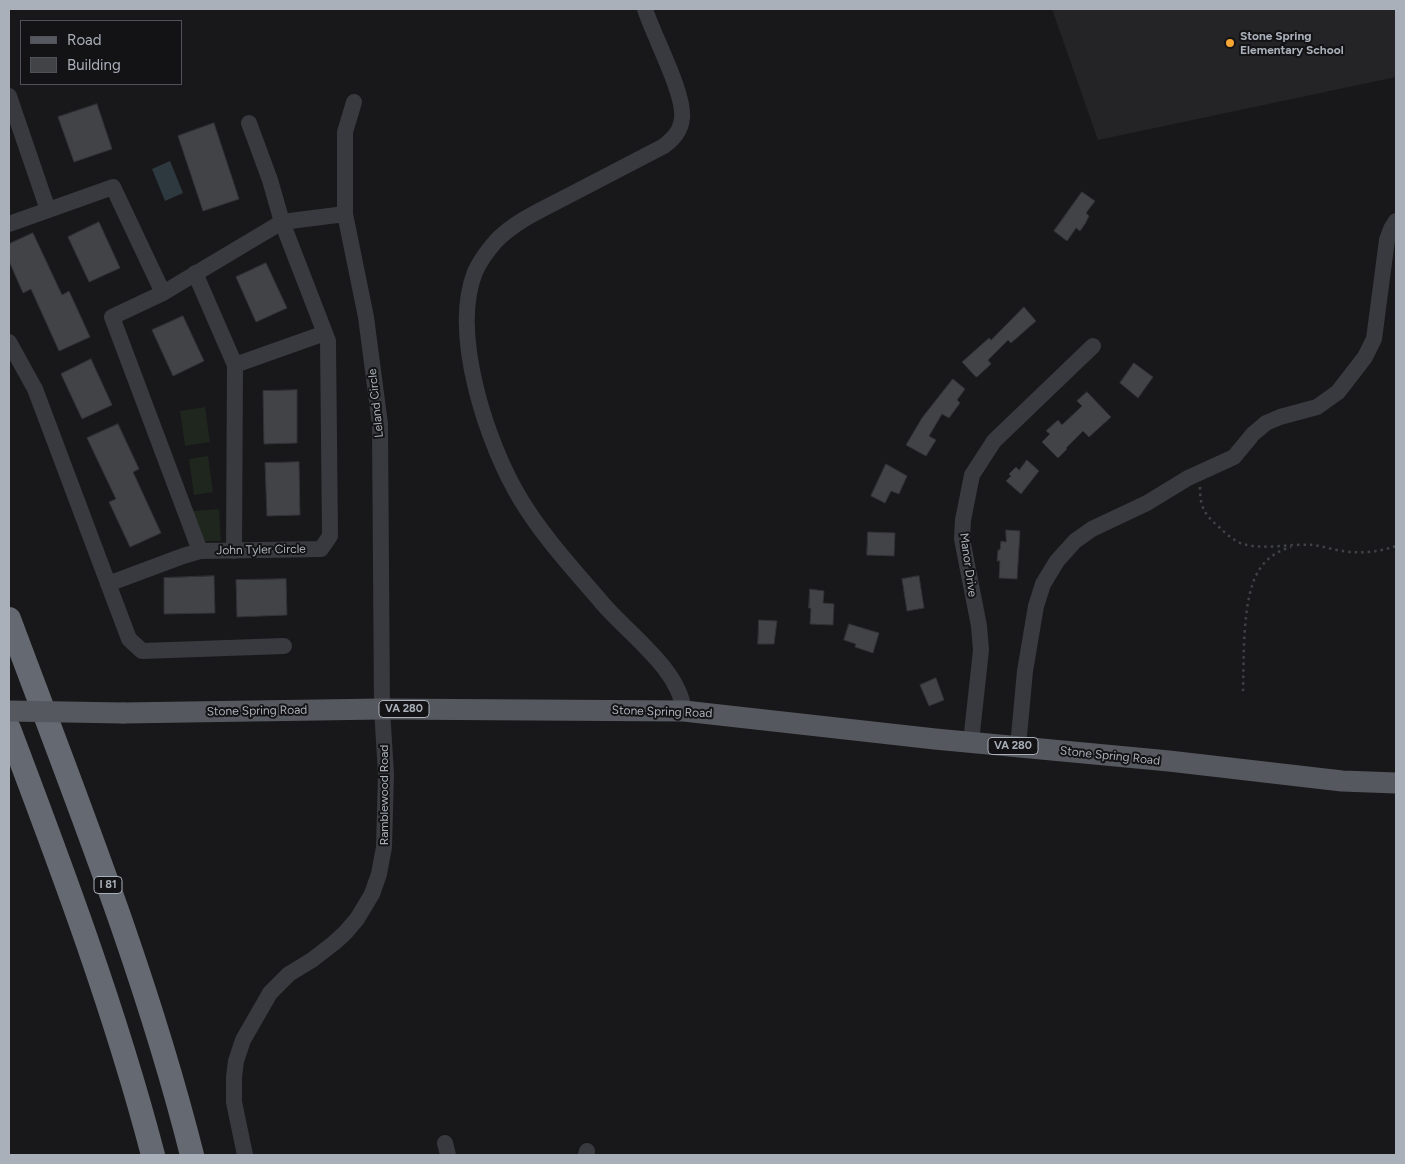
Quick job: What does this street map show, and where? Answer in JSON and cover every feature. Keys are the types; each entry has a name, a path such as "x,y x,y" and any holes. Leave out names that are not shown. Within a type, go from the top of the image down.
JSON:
{"highway":[{"name":"I 81","path":"9,619 121,922 164,1057 192,1155"},
{"path":"9,729 105,995 153,1155"}],"main road":[{"name":"Stone Spring Road","path":"9,711 123,713 382,709 684,711 1342,781 1396,790"},
{"name":"Stone Spring Road","path":"1342,781 1396,783"}],"street":[{"path":"645,9 680,100 682,119 676,136 664,146 538,212 501,236 483,257 473,278 468,307 468,341 472,367 486,422 496,452 510,482 537,525 568,563 607,609 669,674 679,691 684,711"},
{"path":"9,96 48,210"},
{"name":"Leland Circle","path":"354,102 345,132 346,214 366,317 380,424 382,709"},
{"path":"249,123 270,180 282,222"},
{"path":"9,224 113,187 163,293"},
{"name":"John Tyler Circle","path":"282,222 328,341 330,536 321,550 200,551 112,317 163,293 282,222 346,214"},
{"path":"1018,747 1025,670 1036,606 1052,568 1069,547 1092,529 1147,502 1198,473 1234,457 1249,438 1266,423 1322,404 1338,392 1368,352 1374,339 1387,240 1396,221"},
{"path":"195,274 235,366 234,551"},
{"path":"235,366 325,333"},
{"path":"9,342 35,389 129,639 142,650 284,646"},
{"name":"Manor Drive","path":"971,742 981,650 979,626 962,539 963,520 972,475 994,441 1093,346"},
{"path":"108,584 200,551"},
{"name":"Ramblewood Road","path":"245,1155 234,1102 236,1061 243,1040 257,1014 276,987 288,974 324,952 351,926 372,894 379,874 384,847 386,774 382,709"}],"path":[{"path":"1198,473 1202,508 1213,522 1231,537 1247,545 1315,545 1341,551 1363,553 1396,546"},
{"path":"1243,691 1246,622 1254,578 1262,565 1273,555 1284,548 1297,545"}],"shaded area":[{"name":"Stone Spring Elementary School","path":"1052,9 1396,9 1396,77 1098,140"},
{"path":"170,161 183,193 165,201 152,169"},
{"path":"205,407 210,442 185,446 180,411"},
{"path":"208,456 213,492 194,495 189,459"},
{"path":"219,509 221,541 204,541 192,511"}],"building":[{"path":"97,104 112,149 74,162 58,117"},
{"path":"214,123 239,199 203,211 178,136"},
{"path":"1082,192 1095,201 1086,213 1089,216 1085,224 1080,231 1076,228 1067,241 1054,231"},
{"path":"99,222 120,268 89,282 68,237"},
{"path":"33,233 62,295 69,291 90,337 59,351 31,289 23,293 9,261 9,244"},
{"path":"266,263 287,308 256,322 236,277"},
{"path":"1024,307 1036,321 1011,343 1008,340 988,360 991,364 977,377 975,376 962,362 989,338 991,340"},
{"path":"183,316 204,361 173,376 152,330"},
{"path":"91,359 112,405 82,419 61,374"},
{"path":"1134,363 1153,377 1138,398 1120,383"},
{"path":"953,379 965,389 957,400 960,403 949,418 942,414 929,436 936,440 926,456 906,445 922,418"},
{"path":"297,390 297,443 264,444 263,391"},
{"path":"1087,392 1111,417 1089,437 1083,431 1058,458 1042,442 1050,434 1046,431 1058,420 1062,425 1082,406 1077,401"},
{"path":"118,424 139,469 133,472 161,533 130,547 109,502 116,499 87,438"},
{"path":"1027,460 1039,471 1021,494 1006,481 1011,476 1009,474 1016,467 1019,470"},
{"path":"299,462 300,515 267,516 265,463"},
{"path":"886,464 907,476 899,494 891,491 885,503 871,496"},
{"path":"1006,530 1020,531 1017,579 999,578 1000,561 997,561 998,550 1000,550 1001,541 1006,542"},
{"path":"868,532 895,533 894,556 867,555"},
{"path":"214,576 215,613 164,614 164,578"},
{"path":"919,576 924,608 907,611 902,579"},
{"path":"286,579 287,615 237,617 236,580"},
{"path":"810,589 824,591 823,603 834,604 833,625 810,624"},
{"path":"759,620 777,621 774,644 758,644"},
{"path":"849,624 879,633 873,653 855,647 856,644 844,640"},
{"path":"936,678 944,700 929,706 920,685"}],"place":[{"name":"Stone Spring Elementary School","path":"1230,43"}]}
